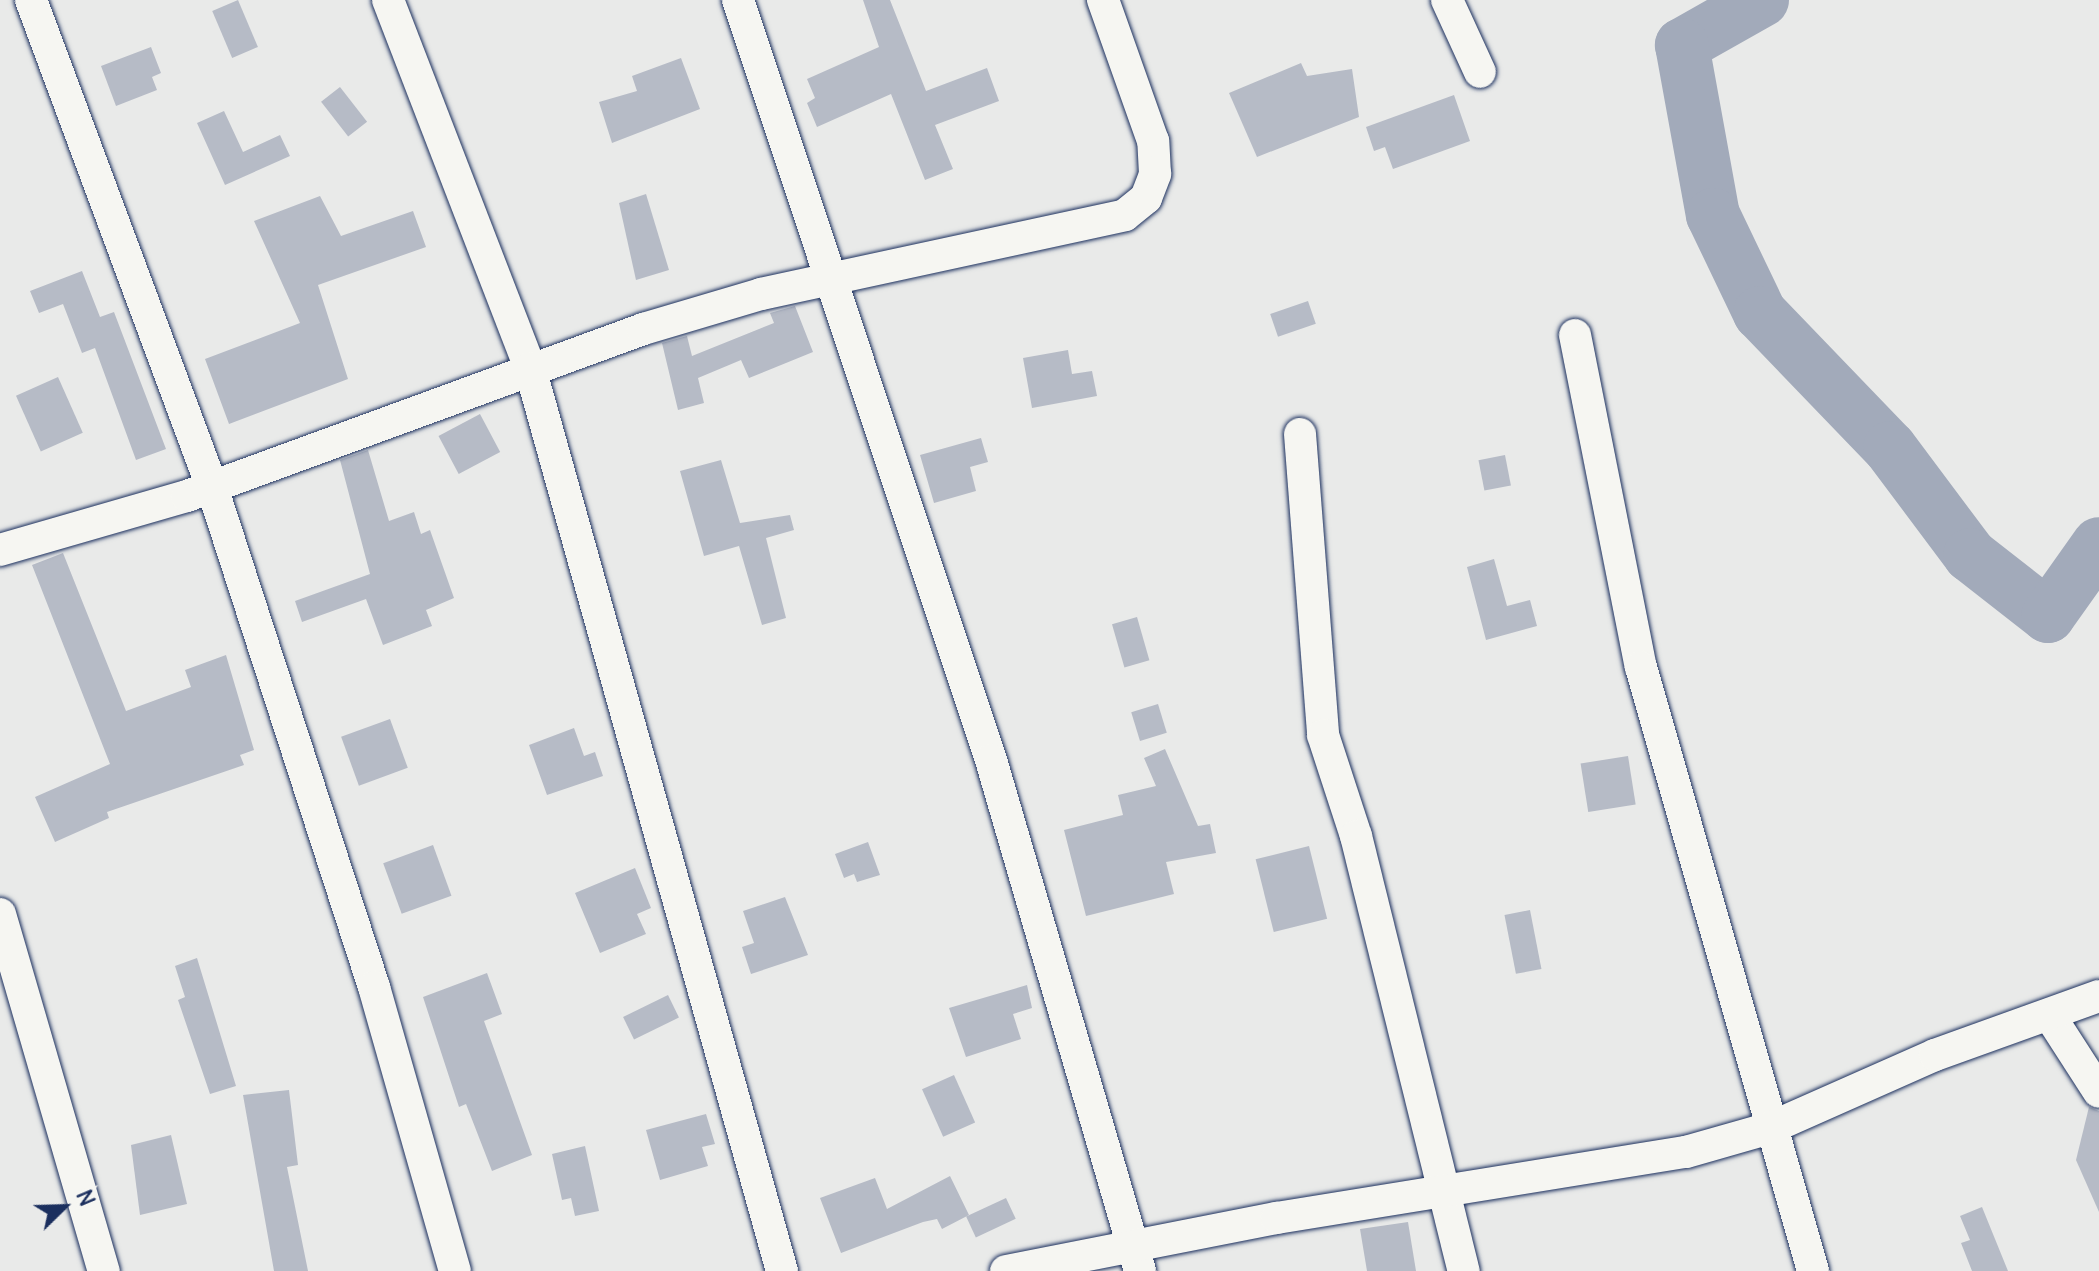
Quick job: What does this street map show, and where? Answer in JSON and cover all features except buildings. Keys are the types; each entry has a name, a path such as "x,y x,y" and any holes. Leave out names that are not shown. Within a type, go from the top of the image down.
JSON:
{"street":[{"path":"31,0 212,487 374,987 455,1271"},
{"path":"388,0 530,368 782,1271"},
{"path":"738,0 828,285 991,760 1136,1257"},
{"path":"0,550 212,487 530,368 761,294 828,285 1125,215 1146,198 1155,174 1153,141 1103,0"},
{"path":"1447,0 1480,72"},
{"path":"1575,335 1641,667 1813,1271"},
{"path":"1300,434 1323,735 1356,836 1440,1192 1464,1271"},
{"path":"0,914 104,1271"},
{"path":"1006,1271 1136,1257 1440,1192 1609,1167 1770,1128 1935,1055 2099,996"},
{"path":"2050,1016 2099,1092"}],"waterway":[{"path":"1762,0 1682,45 1713,215 1760,313 1890,448 1970,555 2048,616 2099,544"}]}
